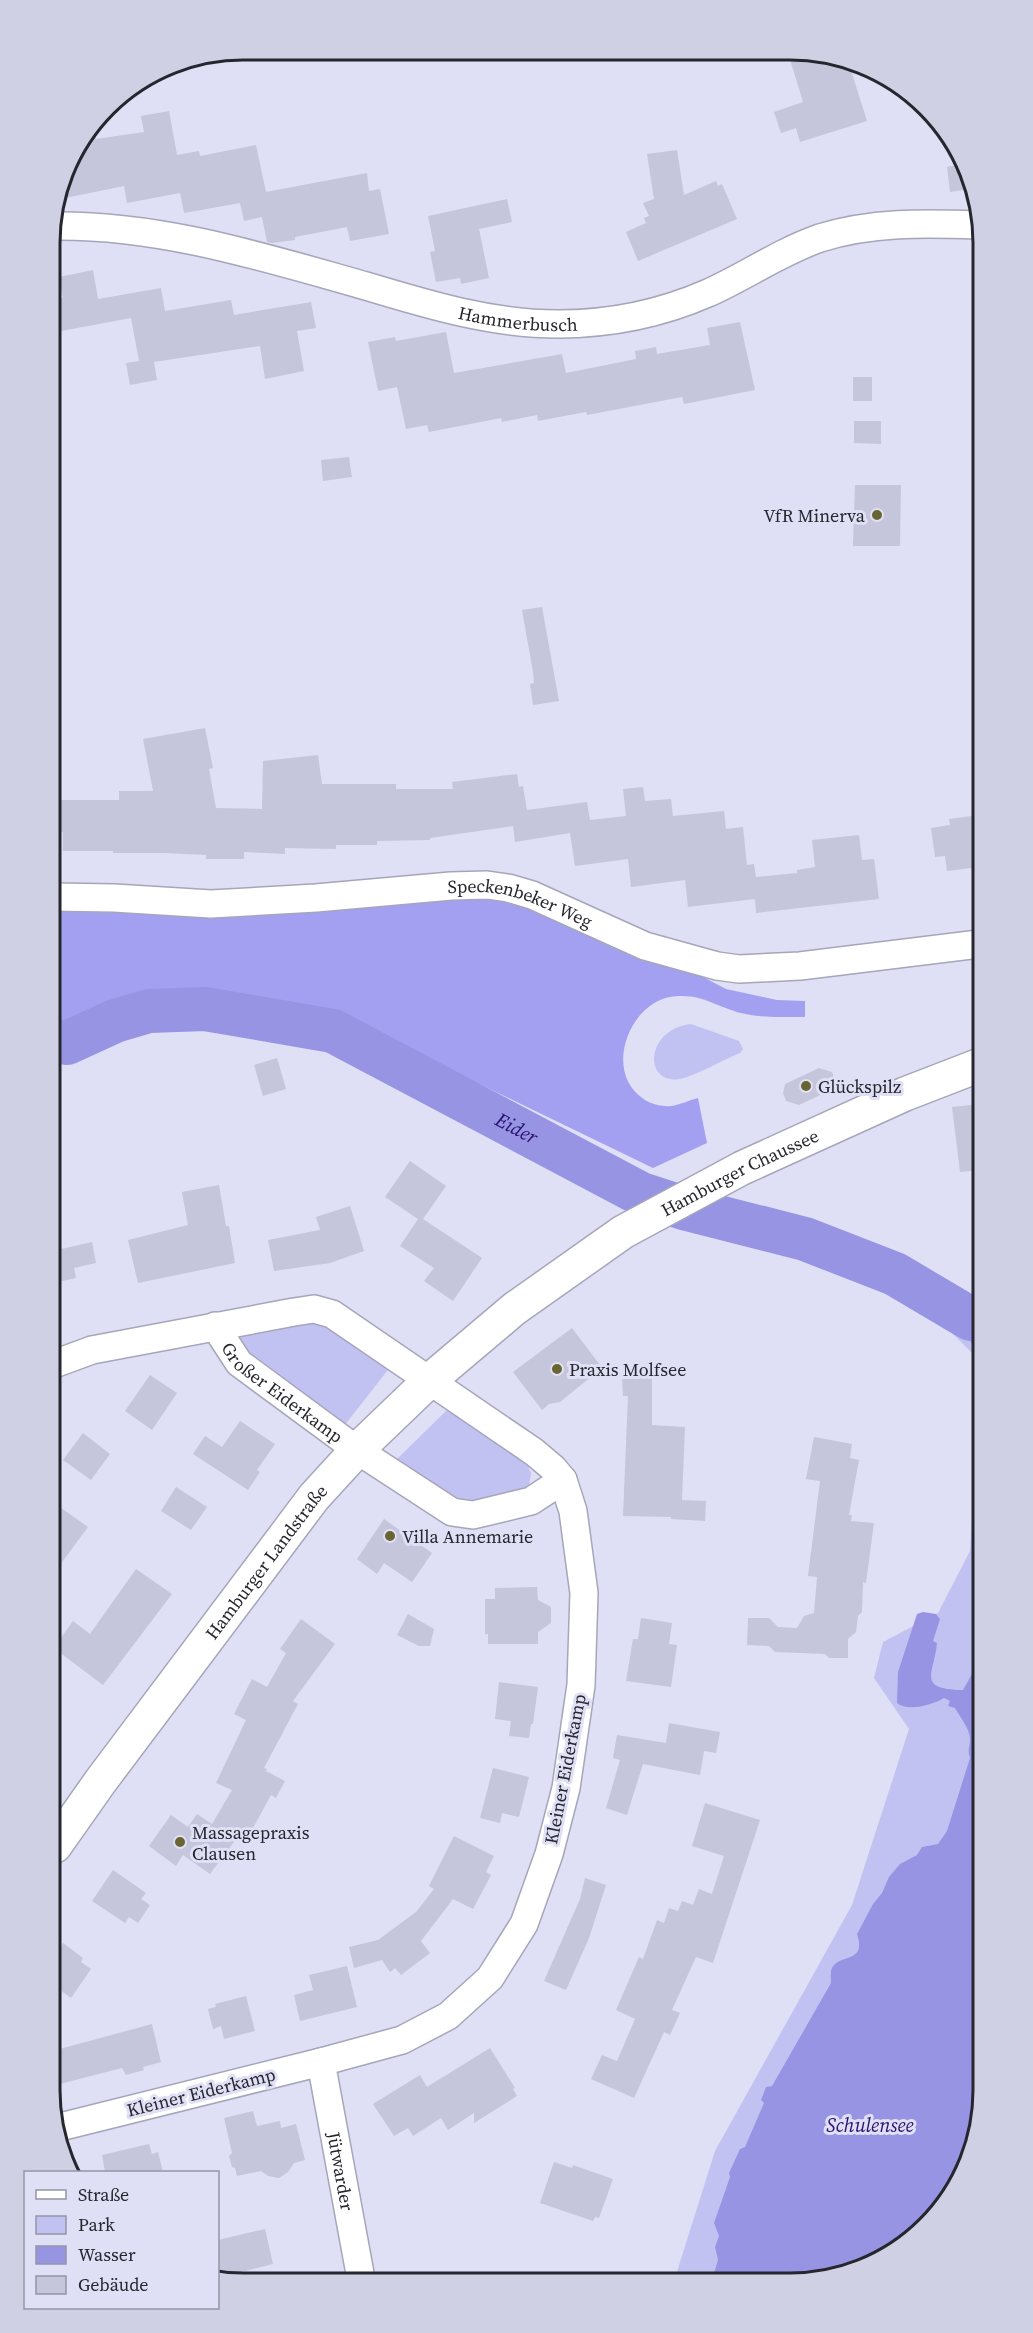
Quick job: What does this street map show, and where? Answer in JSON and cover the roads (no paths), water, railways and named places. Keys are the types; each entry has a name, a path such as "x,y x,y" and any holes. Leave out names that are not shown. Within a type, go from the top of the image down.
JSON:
{"main road":[{"name":"Hamburger Chaussee","path":"514,1310 623,1232 742,1168 905,1094 973,1068"},
{"name":"Hamburger Landstraße","path":"60,1839 100,1782 307,1507 357,1450 430,1380 514,1310"}],"street":[{"name":"Hammerbusch","path":"61,226 131,230 205,242 439,308 519,322 556,324 595,323 633,318 671,307 708,292 792,249 822,238 858,229 886,225 972,225"},
{"name":"Speckenbeker Weg","path":"60,897 212,904 487,885 532,895 645,946 717,966 739,969 800,966 973,945"},
{"name":"Großer Eiderkamp","path":"60,1362 92,1350 315,1309 345,1320 430,1380"},
{"name":"Großer Eiderkamp","path":"215,1326 239,1363 357,1450"},
{"name":"Kleiner Eiderkamp","path":"64,2126 402,2040 448,2016 490,1978 524,1924 549,1854 566,1788 581,1685 584,1593 579,1538 563,1480 553,1468 534,1452 430,1380"},
{"path":"357,1450 452,1512 473,1515 531,1501 563,1480"},
{"name":"Jütwarder","path":"321,2062 360,2273"}],"water":[{"path":"971,1319 973,1320 973,1347 966,1326"},
{"name":"Schulensee","path":"923,1612 936,1614 940,1619 933,1641 937,1643 931,1678 933,1683 939,1687 963,1690 973,1672 973,2102 959,2160 942,2192 928,2211 911,2228 871,2254 838,2267 814,2271 714,2273 718,2260 715,2247 719,2236 714,2223 730,2177 729,2173 740,2149 745,2147 764,2103 761,2100 766,2087 772,2086 831,1983 832,1968 835,1963 851,1957 858,1950 857,1934 889,1877 900,1864 917,1855 922,1847 938,1844 947,1831 970,1758 968,1731 955,1708 948,1706 950,1701 944,1698 927,1705 914,1707 897,1703 898,1672 917,1614"}],"waterway":[{"name":"Eider","path":"60,1042 67,1043 115,1021 149,1011 205,1009 333,1031 641,1194 687,1209 805,1239 895,1274 971,1319"}],"place":[{"name":"VfR Minerva","path":"877,515"},
{"name":"Glückspilz","path":"806,1086"},
{"name":"Praxis Molfsee","path":"557,1369"},
{"name":"Villa Annemarie","path":"390,1536"},
{"name":"Massagepraxis Clausen","path":"180,1842"}]}
